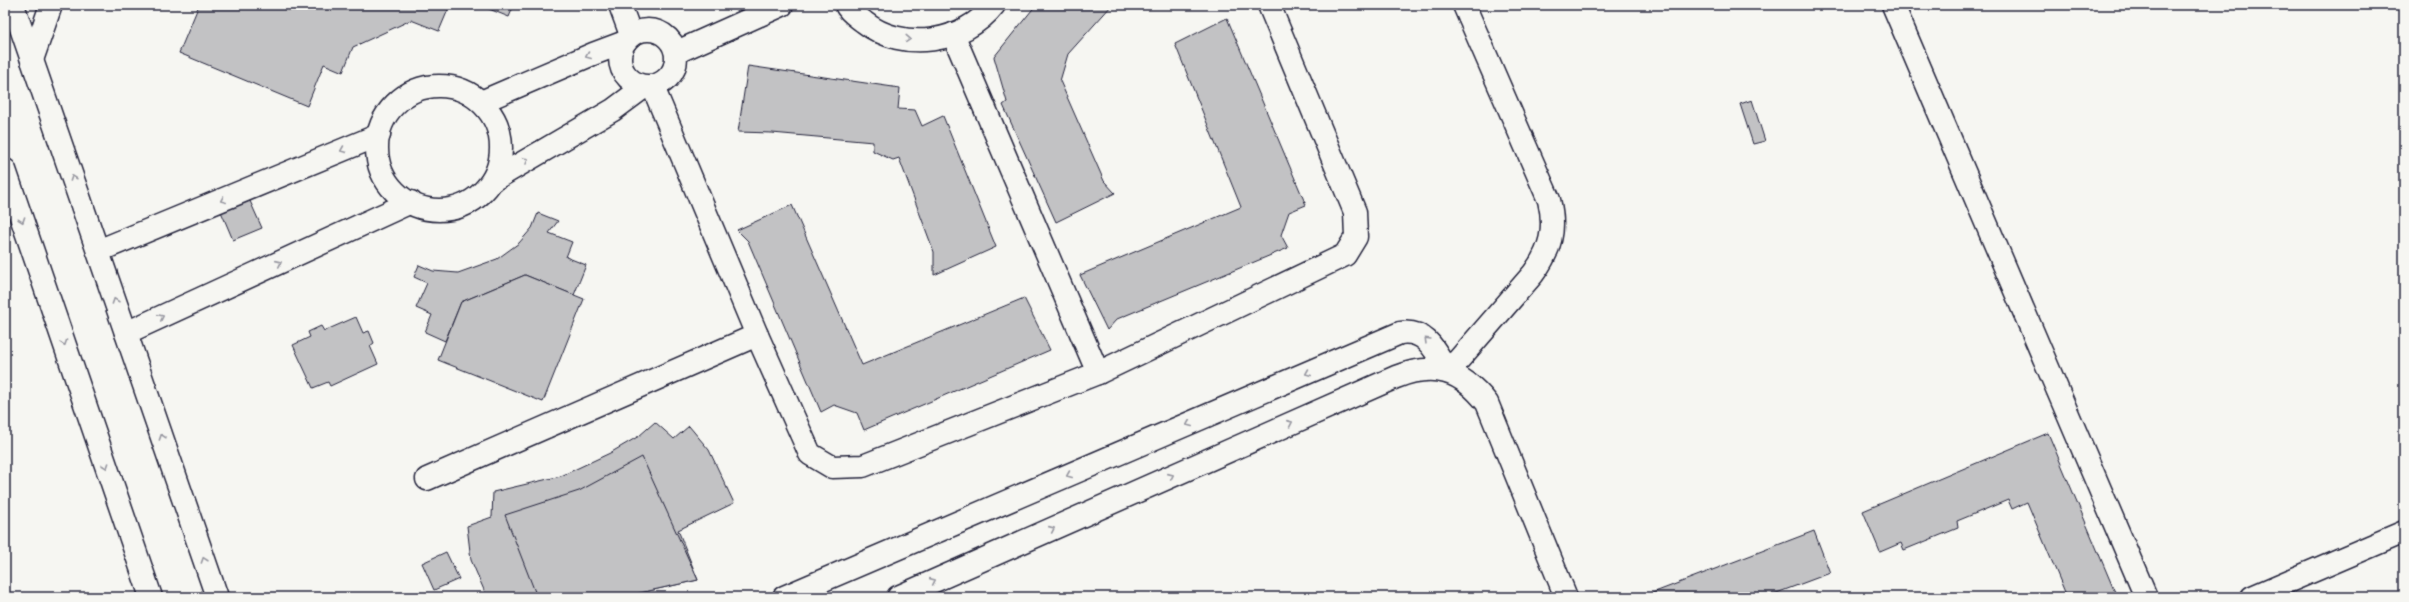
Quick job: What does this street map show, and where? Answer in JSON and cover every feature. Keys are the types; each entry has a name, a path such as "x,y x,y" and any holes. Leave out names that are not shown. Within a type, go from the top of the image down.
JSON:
{"main road":[{"path":"13,5 217,597"},
{"path":"32,60 51,5"},
{"path":"620,5 628,39 621,51 622,70 635,84 648,87"},
{"path":"676,52 782,5"},
{"path":"846,5 872,28 900,39 930,41 959,33 985,16 994,5"},
{"path":"648,87 810,454 832,467 863,466 1098,373 1345,255 1356,237 1355,212 1269,5"},
{"path":"1448,372 1533,274 1544,259 1553,229 1549,200 1464,5"},
{"path":"1893,5 2146,597"},
{"path":"481,102 628,39 640,31 658,31 667,36 676,52 674,71 669,78 648,87 613,110 493,180 478,196 460,207 439,210 418,206 399,196 385,179 378,161 379,135 382,122 393,106 408,94 426,87 446,86 464,91 481,102 493,117 500,138 500,159 493,180"},
{"path":"953,34 1098,373"},
{"path":"98,251 379,135"},
{"path":"5,170 150,597"},
{"path":"126,334 411,202"},
{"path":"784,597 1400,333 1409,332 1424,336 1430,342 1448,372"},
{"path":"427,479 757,335"},
{"path":"898,597 1396,376 1419,370 1430,369 1448,372 1463,379 1476,390 1487,403 1566,597"},
{"path":"2252,597 2404,532"}],"building":[{"path":"199,5 450,5 439,31 411,20 353,47 343,72 324,64 307,106 179,53"},
{"path":"479,5 514,5 509,17"},
{"path":"1036,5 1112,5 1068,54 1060,81 1104,181 1115,193 1056,222 1003,105 1007,102 994,57"},
{"path":"1227,18 1306,205 1289,212 1281,235 1288,248 1117,319 1107,330 1080,275 1241,207 1175,44"},
{"path":"748,66 900,88 898,109 915,110 922,126 943,116 996,247 934,275 934,252 899,158 893,160 873,151 873,142 772,133 738,132"},
{"path":"1752,100 1765,141 1753,144 1740,104"},
{"path":"242,183 262,228 233,240 214,195"},
{"path":"792,205 862,365 1024,298 1050,350 864,430 857,413 834,405 821,412 748,241 737,230"},
{"path":"538,213 558,221 549,233 572,242 566,257 586,265 574,295 525,275 461,302 445,341 425,332 432,315 416,308 427,283 414,277 419,265 433,271 458,273 497,259 519,243 532,228"},
{"path":"525,275 584,299 543,402 438,360 461,302"},
{"path":"356,317 363,333 369,331 374,343 370,346 378,364 330,386 328,382 313,388 293,345 310,337 308,332 321,326 324,331"},
{"path":"655,422 674,439 689,426 709,450 734,503 678,530 698,580 622,597 534,597 532,593 523,597 487,597 471,560 467,526 492,517 493,492 561,476 610,453 639,436"},
{"path":"2048,433 2117,597 2067,597 2027,502 2012,509 2008,500 1957,521 1958,528 1904,550 1901,543 1880,552 1863,511"},
{"path":"642,457 698,580 622,597 537,597 505,515 579,491"},
{"path":"1814,531 1830,573 1766,597 1642,597"},
{"path":"446,552 459,579 434,590 422,563"}]}
